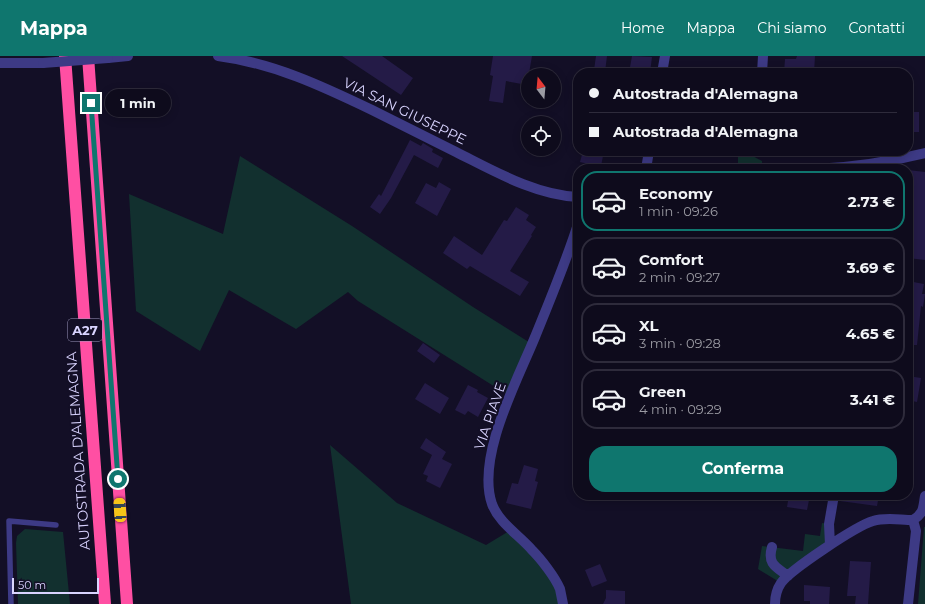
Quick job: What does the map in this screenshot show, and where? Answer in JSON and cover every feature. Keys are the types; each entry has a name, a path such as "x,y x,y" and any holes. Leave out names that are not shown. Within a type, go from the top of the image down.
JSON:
{"highway":[{"name":"AUTOSTRADA D'ALEMAGNA","path":"65,56 104,604"},
{"name":"A27","path":"88,56 127,604"}],"street":[{"path":"0,63 43,63 128,56"},
{"name":"VIA SAN GIUSEPPE","path":"218,56 236,58 290,74 328,89 499,174 552,194 573,196"},
{"path":"663,68 665,56"},
{"path":"762,68 763,56"},
{"path":"913,156 925,153"},
{"path":"868,164 911,156"},
{"name":"VIA PIAVE","path":"563,604 560,590 549,572 532,550 503,522 493,506 489,493 488,473 500,421 573,240"},
{"path":"775,604 777,592 781,583 788,576 830,545 864,524 873,521 882,519 913,520 919,516 923,510 925,496"},
{"path":"830,545 830,524 833,500"},
{"path":"908,604 916,531 913,520"},
{"path":"772,547 770,554 772,563 788,576"}],"lane":[{"path":"10,604 9,521 56,525"}],"green space":[{"path":"240,156 352,226 473,307 532,344 511,397 358,301 348,292 296,329 229,290 200,351 136,311 129,194 223,234"},
{"path":"738,156 752,156 762,161 762,164 738,164"},
{"path":"330,445 397,503 486,545 511,530 545,567 563,604 351,604"},
{"path":"822,523 829,524 830,545 781,583 758,569 762,546 803,551 805,534 820,536"},
{"path":"924,527 925,604 918,604"},
{"path":"25,529 63,532 70,604 18,604 16,543 17,536"}],"building":[{"path":"342,56 382,56 413,78 401,95"},
{"path":"493,56 532,56 530,68 521,68 521,84 506,81 503,103 489,101 493,76 490,75"},
{"path":"596,56 607,56 606,68 594,68"},
{"path":"632,56 652,57 651,68 630,68"},
{"path":"797,56 815,56 814,68 784,68 785,59 796,59"},
{"path":"913,112 919,112 919,132 913,132"},
{"path":"410,140 421,146 423,143 433,149 432,152 443,158 438,168 414,155 391,198 380,214 370,207 379,194 381,196"},
{"path":"582,156 603,156 601,164 580,162"},
{"path":"913,171 925,172 925,260 913,259"},
{"path":"439,182 451,189 437,216 415,203 426,183 436,188"},
{"path":"516,207 529,215 526,220 536,227 510,271 529,282 520,296 470,266 467,269 443,253 454,236 482,255 504,220 507,221"},
{"path":"913,282 924,284 922,294 925,294 923,307 921,306 917,345 913,345"},
{"path":"423,343 440,355 434,363 417,351"},
{"path":"913,377 921,378 917,402 913,401"},
{"path":"425,383 449,398 440,414 415,399"},
{"path":"468,385 478,390 477,392 488,398 478,417 468,411 465,415 455,410"},
{"path":"426,438 446,452 442,459 452,464 440,488 426,481 428,476 423,474 432,455 420,448"},
{"path":"524,465 538,469 535,481 538,482 531,509 506,503 512,483 518,484"},
{"path":"788,500 809,500 807,510 787,507"},
{"path":"840,500 878,500 877,506"},
{"path":"850,561 871,562 868,604 855,604 856,596 847,596"},
{"path":"600,564 607,581 592,587 585,570"},
{"path":"804,585 830,587 829,604 810,604 810,601 804,601"},
{"path":"606,590 625,591 625,604 603,604 606,598"}],"route":[{"path":"91,103 118,479"}]}
